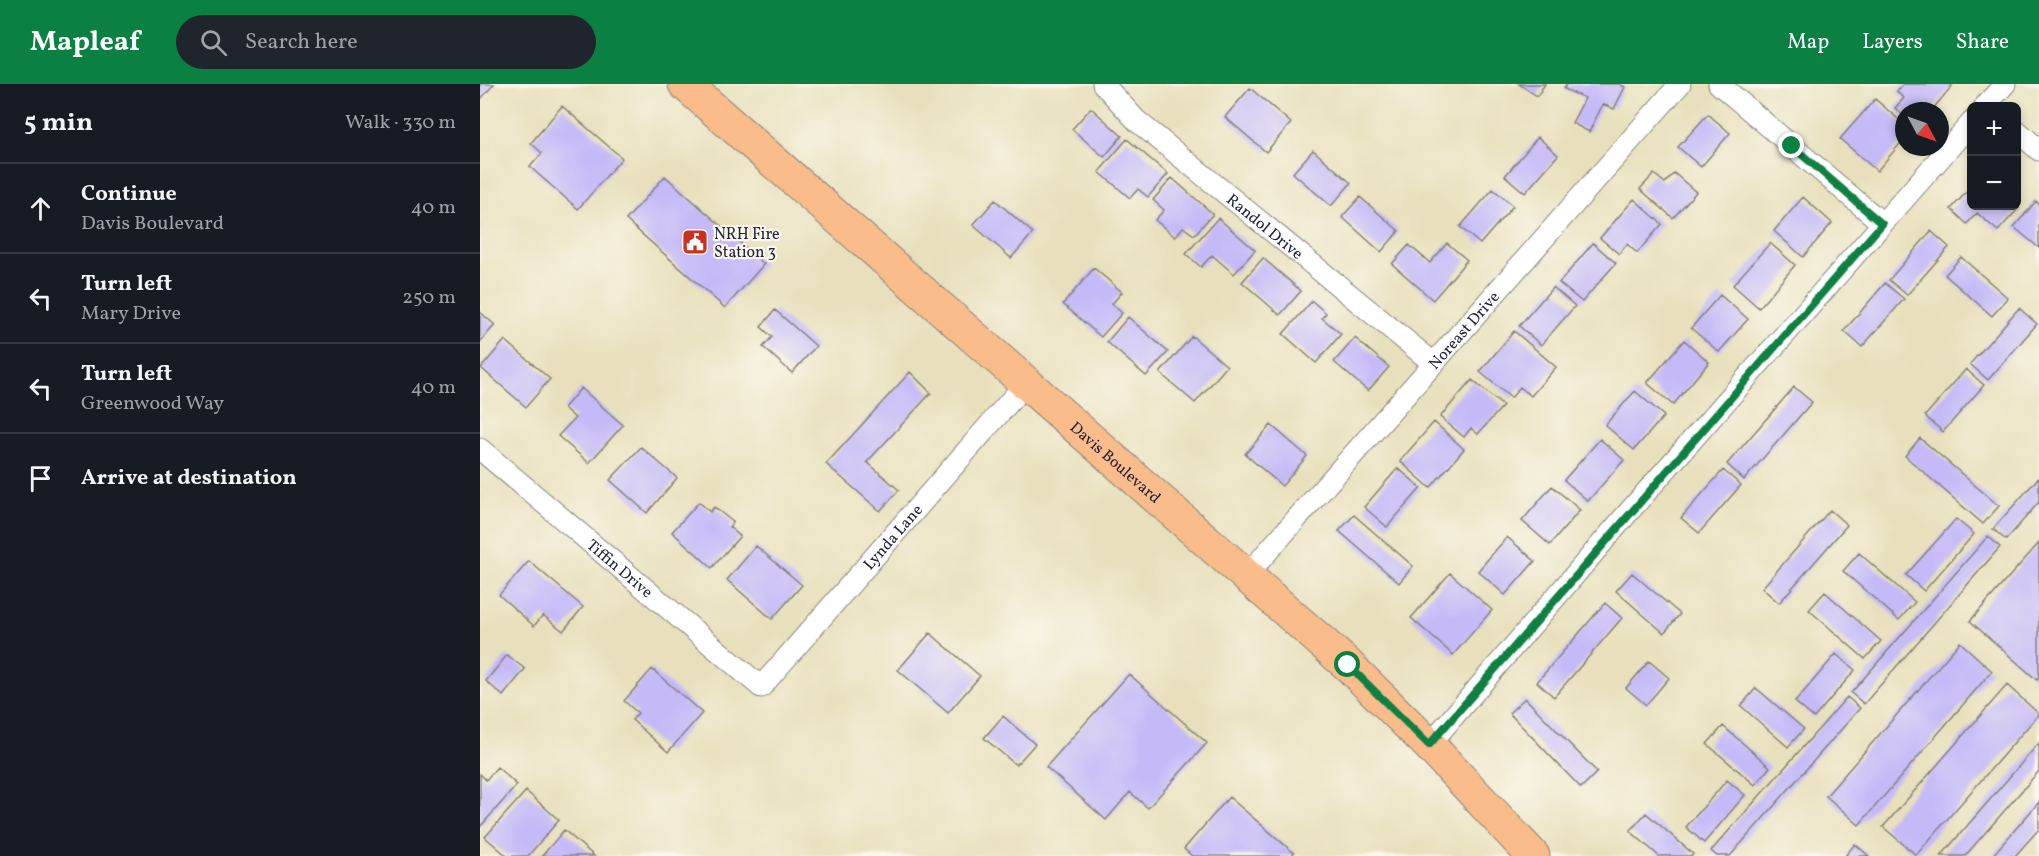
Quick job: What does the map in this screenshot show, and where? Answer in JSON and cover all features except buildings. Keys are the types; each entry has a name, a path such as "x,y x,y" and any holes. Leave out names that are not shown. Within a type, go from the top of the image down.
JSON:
{"main road":[{"name":"Davis Boulevard","path":"685,84 1348,665 1429,745 1533,856"}],"street":[{"name":"Randol Drive","path":"1103,84 1137,121 1432,362"},
{"name":"Noreast Drive","path":"1247,575 1432,362 1680,84"},
{"path":"1719,84 1882,224"},
{"path":"1990,102 2005,84"},
{"path":"1429,745 1967,127"},
{"path":"2021,134 2039,150"},
{"name":"Lynda Lane","path":"760,687 1025,384"},
{"name":"Tiffin Drive","path":"480,449 760,687"}],"place":[{"name":"NRH Fire Station 3","path":"695,242"}],"route":[{"path":"1348,665 1429,745 1626,515 1882,224 1792,146"}]}
